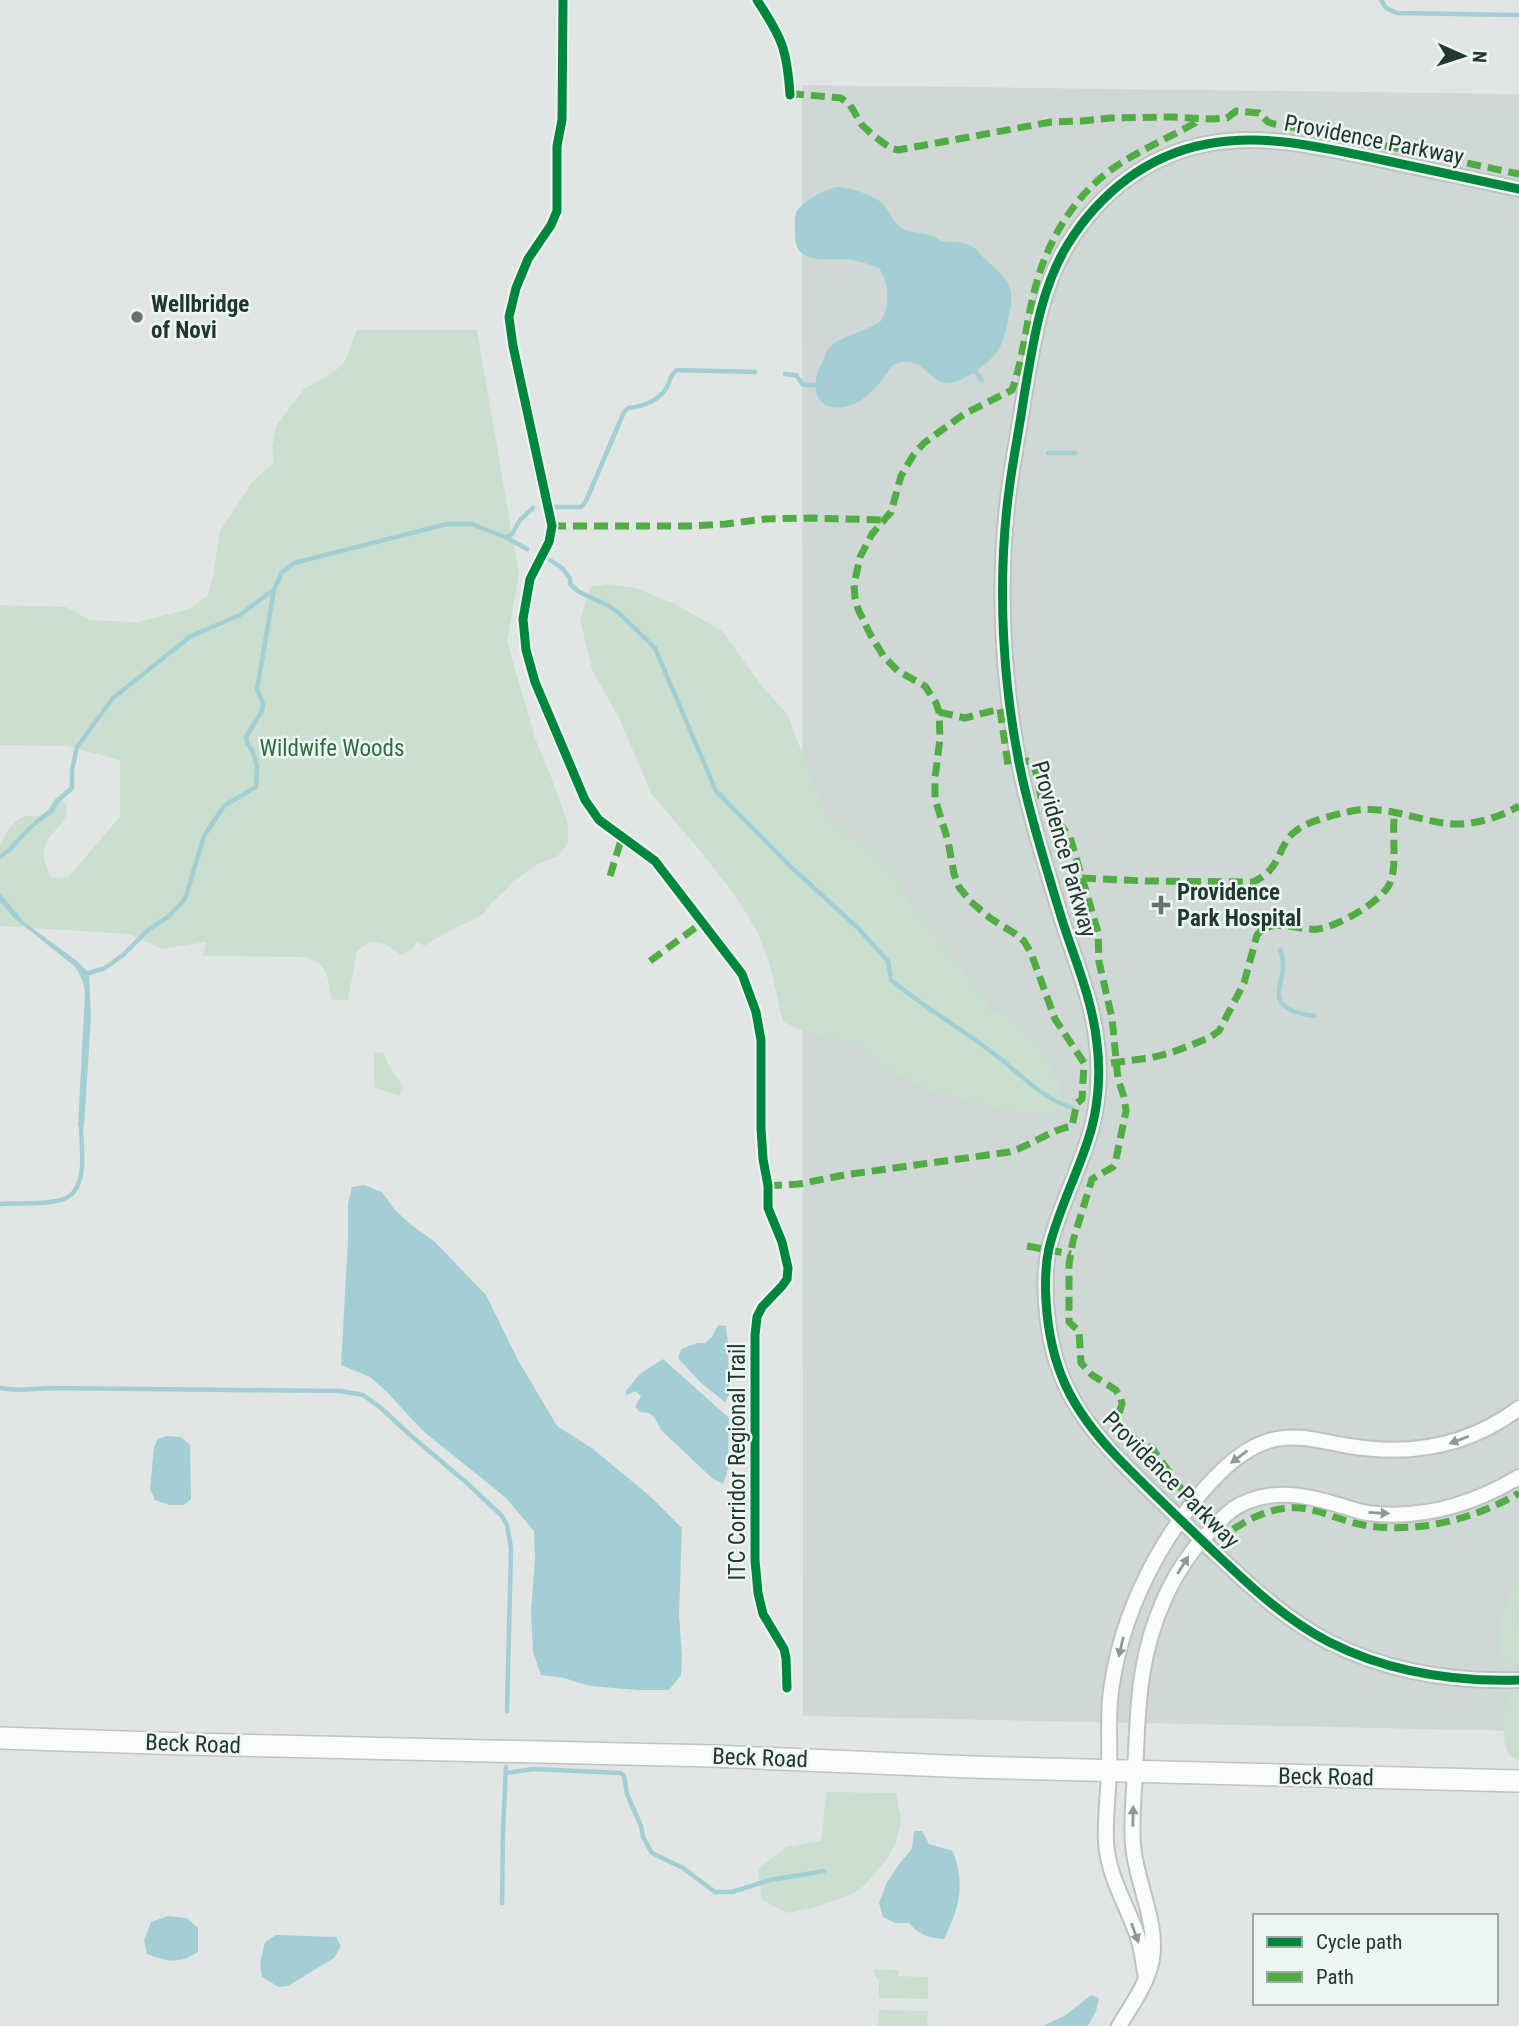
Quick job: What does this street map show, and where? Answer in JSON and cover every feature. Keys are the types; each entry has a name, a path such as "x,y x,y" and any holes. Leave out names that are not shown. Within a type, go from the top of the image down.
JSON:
{"main road":[{"name":"Beck Road","path":"0,1738 712,1755 1109,1772 1519,1781"}],"street":[{"name":"Providence Parkway","path":"1519,189 1273,139 1205,144 1174,153 1124,179 1100,201 1068,243 1053,272 1028,371 1009,486 1004,561 1007,676 1017,752 1064,926 1090,1006 1097,1044 1094,1114 1089,1139 1048,1251 1045,1283 1048,1326 1054,1358 1067,1389 1099,1438 1179,1519 1256,1591 1293,1620 1361,1657 1395,1668 1467,1680 1519,1680"},
{"path":"1146,1978 1137,1934 1123,1904 1108,1859 1106,1814 1110,1697 1122,1639 1149,1571 1179,1519 1234,1459 1251,1448 1274,1440 1291,1437 1315,1438 1383,1451 1426,1449 1466,1438 1519,1408"},
{"path":"1119,2026 1146,1978 1152,1960 1152,1926 1144,1901 1133,1834 1142,1674 1161,1608 1185,1560 1229,1513 1243,1503 1275,1494 1298,1494 1366,1513 1417,1514 1448,1509 1485,1496 1519,1477"},
{"path":"1108,1859 1135,1857"},
{"path":"1123,1904 1144,1901"}],"shaded area":[{"name":"Providence Park Hospital","path":"802,85 1519,94 1519,1731 803,1716"}],"green space":[{"name":"Wildwife Woods","path":"357,330 477,330 519,575 507,641 535,738 568,824 568,843 558,856 538,864 512,882 483,914 424,946 417,941 412,949 401,955 385,944 370,942 357,951 348,1000 332,1000 323,967 305,957 203,956 206,942 162,949 129,934 0,926 0,845 10,828 21,818 43,814 57,797 67,809 66,815 49,838 44,857 51,878 68,877 120,817 120,760 66,746 0,745 0,605 66,607 90,620 137,622 189,609 208,595 220,531 252,482 274,462 272,447 276,426 304,389 335,371 345,361"},
{"path":"608,584 635,588 675,604 722,631 762,686 787,714 827,817 885,862 920,918 958,962 990,1008 1009,1016 1041,1049 1062,1089 1060,1115 1006,1111 933,1092 872,1061 857,1043 816,1036 783,1022 770,965 757,931 734,894 652,795 619,718 592,670 580,619 591,587"},
{"path":"383,1052 404,1088 399,1096 374,1087 374,1053"},
{"path":"1519,1576 1519,1605 1512,1629 1519,1631 1519,1665 1507,1661 1500,1653 1498,1641 1503,1612"},
{"path":"1519,1691 1519,1761 1506,1749 1504,1712 1511,1695"},
{"path":"827,1792 896,1793 901,1820 896,1843 865,1885 854,1893 816,1907 788,1913 762,1900 758,1871 786,1847 820,1841"},
{"path":"874,1969 899,1970 898,1976 928,1977 928,1999 879,1998 879,1980"},
{"path":"879,2010 928,2011 927,2026 878,2026"}],"water":[{"path":"837,187 856,190 876,199 905,230 944,242 970,245 1000,273 1009,284 1011,305 1003,338 991,359 970,375 951,383 939,381 916,364 902,362 893,365 874,389 860,401 833,407 820,401 816,385 817,374 828,350 837,342 881,321 887,301 887,287 879,268 852,260 807,257 797,245 796,213 814,197"},
{"path":"0,893 24,922 89,973 91,1017 84,1126 78,1126 85,992 83,982 73,965 14,918 0,902"},
{"path":"364,1185 382,1192 395,1210 435,1242 486,1295 518,1360 557,1426 593,1449 651,1497 682,1528 679,1615 681,1675 669,1690 590,1686 564,1678 541,1675 533,1652 531,1613 534,1531 505,1497 423,1431 370,1377 341,1365 348,1203 352,1187"},
{"path":"718,1325 726,1326 728,1344 729,1395 725,1402 701,1383 678,1358 681,1349 705,1343 712,1337"},
{"path":"663,1359 729,1418 728,1469 723,1484 713,1479 661,1430 655,1418 635,1407 641,1396 635,1391 627,1395 625,1392 640,1374"},
{"path":"167,1436 181,1437 190,1445 191,1499 184,1505 170,1505 155,1500 150,1489 154,1447 158,1439"},
{"path":"914,1831 922,1831 929,1844 953,1851 957,1863 959,1896 944,1939 925,1935 909,1923 895,1923 883,1917 879,1903 886,1884 912,1849"},
{"path":"168,1916 187,1918 198,1928 198,1952 173,1960 147,1954 144,1940 151,1922"},
{"path":"276,1935 336,1937 341,1946 334,1958 288,1986 279,1987 262,1977 260,1963 265,1942"},
{"path":"1091,1995 1099,1998 1088,2026 1043,2026 1066,2015"}],"waterway":[{"path":"1381,0 1386,8 1397,13 1519,15"},
{"path":"555,507 581,507 624,412 628,408 656,399 677,370 755,372"},
{"path":"975,371 982,380"},
{"path":"785,374 796,375 803,385 816,385"},
{"path":"1048,453 1075,453"},
{"path":"507,537 533,508"},
{"path":"89,973 105,968 123,955 185,899 204,836 224,806 256,787 257,766 246,737 262,711 263,704 257,689 274,590 282,572 294,563 447,524 472,524 527,549"},
{"path":"550,560 562,568 570,578 570,584 579,592 609,606 655,648 716,791 791,867 858,928 888,961 891,980 993,1053 1040,1091 1073,1108"},
{"path":"0,857 72,788 72,770 77,747 113,698 191,636 240,615 273,590"},
{"path":"1280,950 1283,962 1280,999 1284,1006 1295,1012 1314,1016"},
{"path":"0,1204 52,1202 73,1193 82,1169 81,1126"},
{"path":"0,1388 340,1391 363,1395 468,1484 502,1516 507,1525 511,1548 507,1711"},
{"path":"502,1903 506,1767"},
{"path":"506,1773 533,1769 621,1773 643,1837 652,1853 683,1868 715,1892 732,1892 770,1880 824,1871"}],"marked path":[{"path":"790,95 841,98 850,105 862,125 874,136 890,148 898,150 1051,122 1110,118 1211,119 1227,118 1236,111 1259,113 1274,124 1298,128 1314,127 1329,134 1519,174"},
{"path":"768,1186 799,1184 844,1175 1009,1152 1072,1126 1077,1103 1082,1099 1084,1063 1055,1019 1024,941 990,918 970,901 959,887 935,799 940,738 936,703 925,686 898,671 884,657 858,609 854,585 860,557 872,534 891,512 901,476 914,454 924,443 964,414 1012,390 1041,268 1056,235 1076,204 1087,190 1115,167 1195,123 1199,117"},
{"path":"552,526 689,526 810,518 884,520"},
{"path":"939,712 965,718 1000,709 1008,765 1028,761 1034,764 1042,802 1070,837 1098,932 1099,962 1112,1018 1118,1079 1126,1111 1115,1164 1092,1179 1073,1241 1069,1264 1069,1322 1079,1331 1081,1363 1092,1375 1116,1390 1121,1399 1117,1420 1119,1425 1136,1440 1152,1448 1192,1504 1214,1527 1229,1532 1262,1514 1290,1508 1316,1511 1363,1525 1403,1528 1424,1526 1483,1511 1519,1493"},
{"path":"1082,878 1253,882 1270,870 1285,843 1297,830 1331,816 1365,809 1461,824 1504,814 1519,806"},
{"path":"1111,1063 1173,1052 1209,1038 1219,1031 1244,983 1257,935 1264,929 1278,925 1310,929 1326,927 1358,912 1378,898 1386,890 1392,875 1395,812"},
{"path":"610,876 622,837"},
{"path":"650,961 703,922"},
{"path":"1027,1246 1071,1254"}],"cycle path":[{"name":"ITC Corridor Regional Trail","path":"563,0 562,120 557,146 557,211 551,225 528,259 516,288 509,317 552,526 549,542 530,579 523,619 526,650 535,682 585,800 599,820 655,861 742,974 756,1012 761,1040 761,1128 768,1208 782,1242 788,1268 787,1279 762,1307 757,1317 755,1560 763,1614 784,1649 787,1688"},
{"path":"757,0 782,44 790,95"},
{"path":"1519,189 1324,148 1247,140 1185,149 1164,157 1127,179 1110,193 1080,226 1058,261 1044,298 1031,357 1010,483 1003,559 1006,676 1017,753 1043,858 1088,999 1098,1056 1099,1080 1094,1117 1053,1234 1046,1268 1048,1325 1058,1367 1066,1386 1087,1422 1117,1457 1239,1575 1297,1623 1351,1652 1398,1668 1445,1677 1519,1680"}],"place":[{"name":"Wellbridge of Novi","path":"137,317"},
{"name":"Providence Park Hospital","path":"1161,905"}]}
